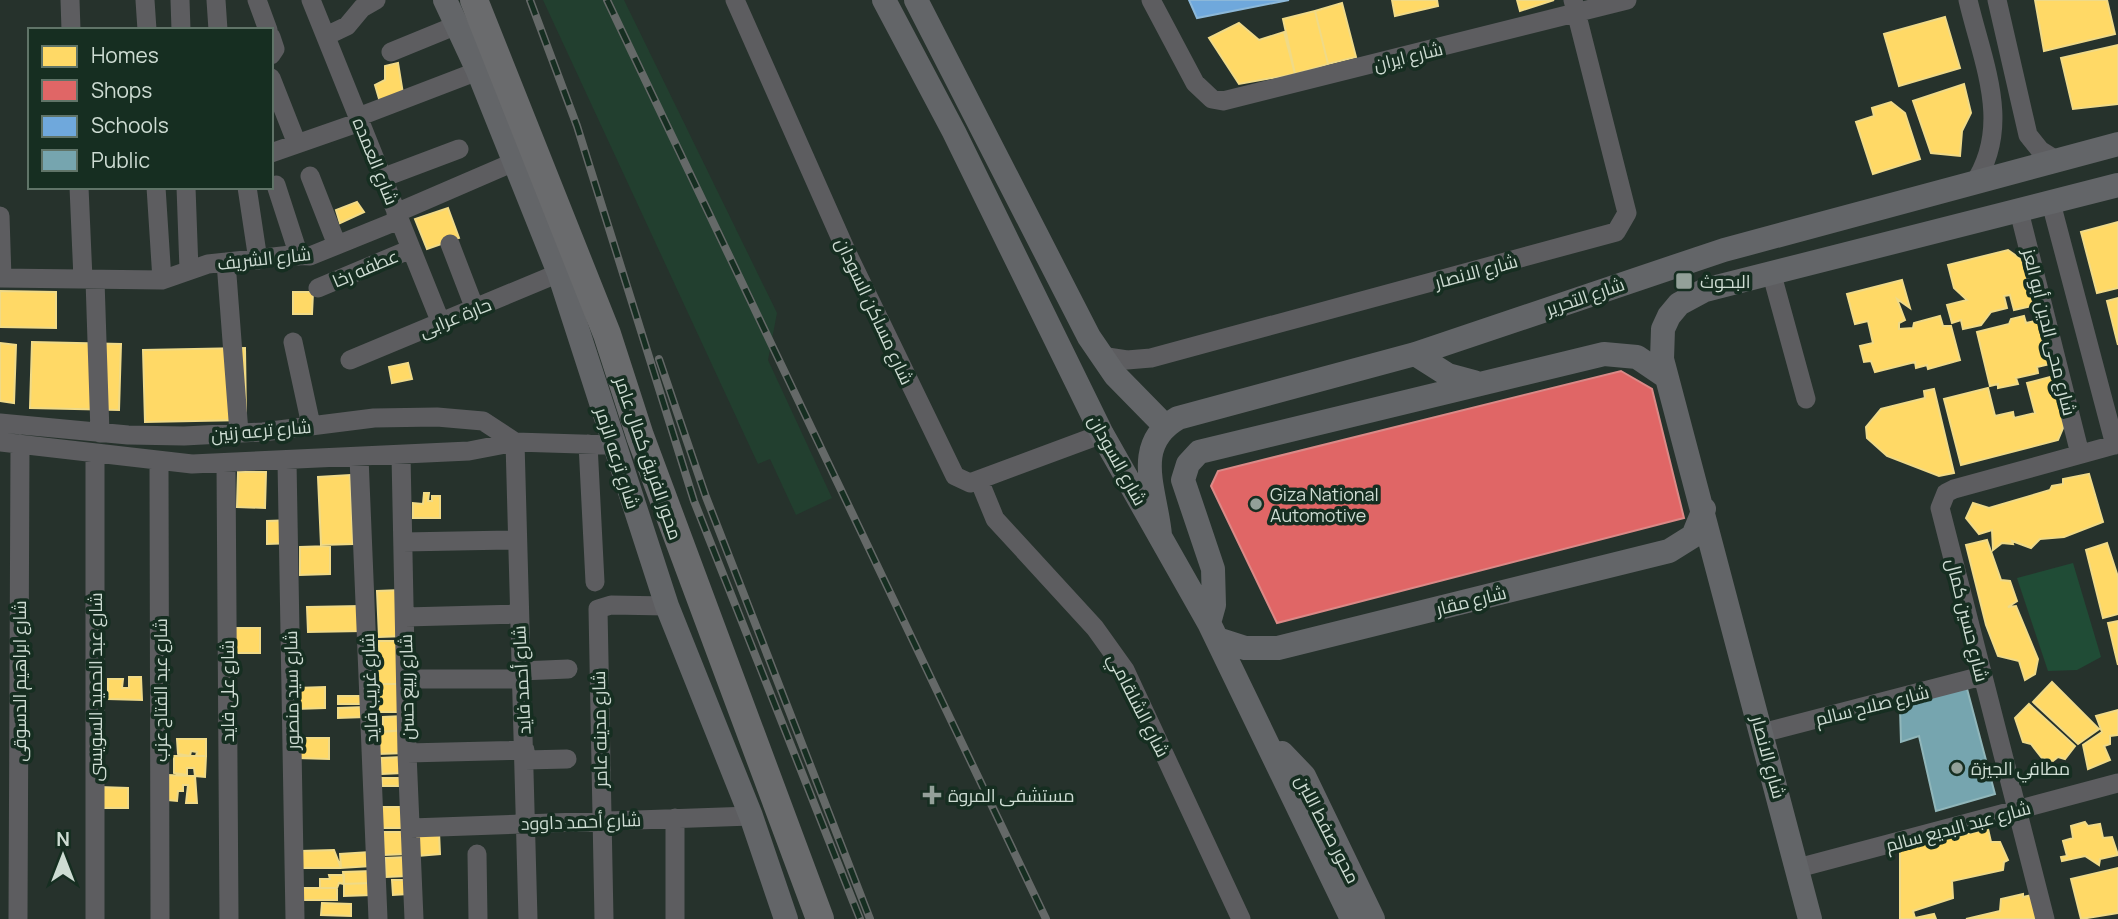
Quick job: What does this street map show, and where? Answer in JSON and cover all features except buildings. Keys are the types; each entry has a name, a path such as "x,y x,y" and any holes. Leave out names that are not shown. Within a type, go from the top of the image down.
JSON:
{"highway":[{"name":"محور الفريق كمال عامر","path":"474,0 607,334 649,461 820,919"},
{"name":"محور الفريق كمال عامر","path":"494,0 598,258 660,443 838,919"}],"main road":[{"name":"شارع ترعه الزمر","path":"445,0 478,71 559,273 600,444 751,816 786,919"},
{"name":"شارع السودان","path":"884,0 954,132 1102,434 1213,631 1272,748 1352,919"},
{"path":"916,0 1101,356 1130,393 1165,426 1153,444 1149,465 1160,535"},
{"name":"شارع التحرير","path":"1165,426 1191,414 1415,354 1664,269 2118,144"},
{"path":"1664,269 1659,281 1663,287 1706,290 2118,185"},
{"name":"شارع الانصار","path":"1706,290 1679,304 1663,329 1661,344 1665,376 1704,509 1810,919"},
{"path":"1160,535 1176,514 1185,490 1188,464 1206,448 1615,353 1637,357 1665,376"},
{"path":"1415,354 1448,375 1478,383"},
{"path":"1185,490 1213,569 1213,631"},
{"name":"شارع مقار","path":"1213,631 1245,648 1278,648 1669,551 1693,536 1704,509"},
{"name":"محور صفط اللبن","path":"1272,748 1290,760 1304,776 1373,919"}],"street":[{"path":"70,0 71,28"},
{"path":"145,0 146,28"},
{"path":"180,0 181,28"},
{"path":"216,0 218,28"},
{"path":"257,0 267,28"},
{"name":"شارع العمده","path":"311,0 441,323"},
{"path":"326,36 347,26 362,8 376,0"},
{"name":"شارع مساكن السودان","path":"735,0 848,255 954,476 962,482 978,480"},
{"name":"شارع ايران","path":"1151,0 1195,83 1212,99 1235,100 1574,6 1627,0"},
{"path":"1968,0 1995,115 1988,159 1973,185"},
{"path":"1997,0 2028,135 2040,150 2056,160"},
{"name":"شارع الانصار","path":"1101,356 1127,360 1151,358 1616,232 1626,213 1574,6"},
{"path":"391,52 457,25"},
{"path":"273,152 478,71"},
{"path":"273,83 298,144"},
{"path":"382,178 459,149"},
{"name":"شارع الشريف","path":"1,278 162,280 208,264 310,256 514,162"},
{"path":"310,176 337,245"},
{"path":"275,185 299,256"},
{"path":"79,189 89,279 100,433"},
{"path":"156,189 162,280"},
{"path":"187,189 189,270"},
{"path":"247,189 258,260"},
{"name":"شارع محى الدين أبو العز","path":"2051,202 2116,444"},
{"name":"شارع محى الدين أبو العز","path":"2019,211 2080,454"},
{"path":"0,216 1,278"},
{"path":"450,244 475,309"},
{"name":"عطفه رخا","path":"318,288 411,249"},
{"path":"226,262 239,433"},
{"name":"حارة عرابى","path":"350,360 559,273"},
{"path":"1772,275 1806,399"},
{"path":"293,342 311,425"},
{"name":"شارع ترعه زنين","path":"0,423 156,436 239,433 374,418 469,418 497,427 515,442"},
{"path":"978,480 1102,434"},
{"name":"شارع ترعه زنين","path":"0,442 159,462 226,464 487,449 515,442 600,444"},
{"name":"شارع أحمد فايد","path":"515,442 515,540 525,755 528,919"},
{"name":"شارع ابراهيم الدسوقى","path":"18,919 20,444"},
{"path":"595,582 600,444"},
{"name":"شارع حسين كمال","path":"2045,919 1940,508 1941,500 1954,489 2116,444"},
{"name":"شارع عبد الحميد السويسى","path":"95,454 95,919"},
{"name":"شارع ربيع حسن","path":"401,455 407,753 414,919"},
{"name":"شارع غريب فايد","path":"359,457 378,919"},
{"name":"شارع سيد منصور","path":"287,461 295,919"},
{"name":"شارع عبد الفتاح عزب","path":"159,462 160,919"},
{"name":"شارع على فايد","path":"226,464 229,919"},
{"name":"شارع الشلقامي","path":"978,480 995,519 1095,628 1125,670 1241,919"},
{"path":"403,542 515,540"},
{"name":"شارع مدينه عامر","path":"604,919 598,610 611,605 667,607"},
{"path":"405,617 518,614"},
{"path":"407,679 521,675 568,669"},
{"name":"شارع صلاح سالم","path":"1762,733 1982,676"},
{"path":"407,753 525,755 567,759"},
{"name":"شارع عبد البديع سالم","path":"1798,868 2118,783"},
{"name":"شارع أحمد داوود","path":"411,828 751,816"},
{"path":"675,818 675,919"},
{"path":"477,855 478,919"}],"shaded area":[{"path":"543,0 624,0 777,313 768,360 832,498 796,515 770,459 758,464"},
{"path":"2073,563 2101,657 2077,670 2048,671 2017,578"}],"railway":[{"path":"530,0 577,126 694,501 860,919"},
{"path":"607,0 1046,919"},
{"path":"659,359 706,497 870,919"}],"place":[{"name":"البحوث","path":"1684,281"},
{"name":"Giza National Automotive","path":"1256,504"},
{"name":"مطافي الجيزة","path":"1957,768"},
{"name":"مستشفى المروة","path":"932,795"}]}
